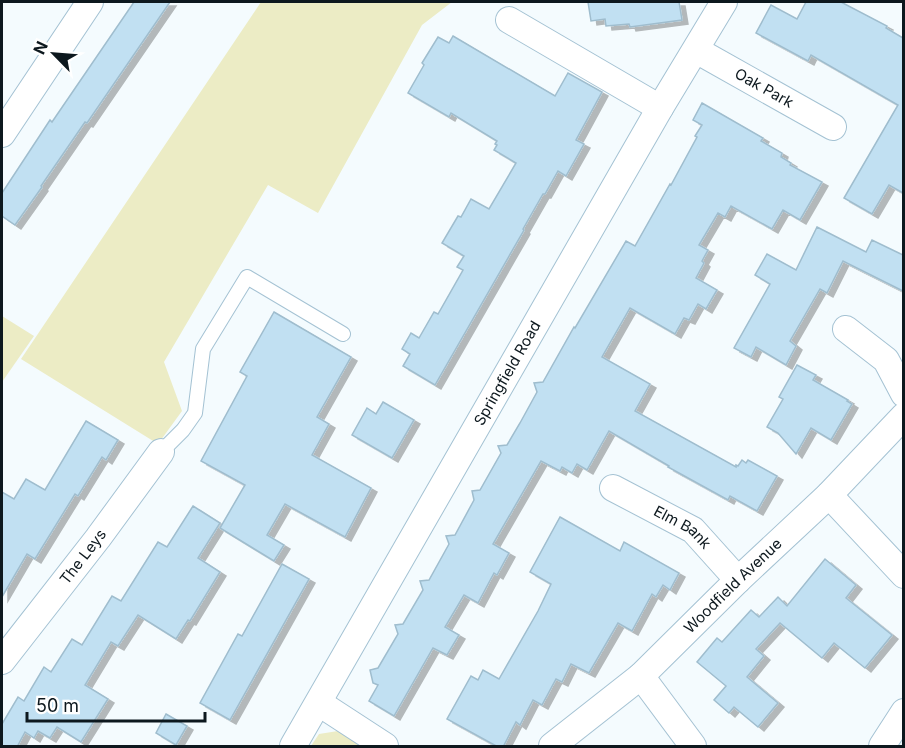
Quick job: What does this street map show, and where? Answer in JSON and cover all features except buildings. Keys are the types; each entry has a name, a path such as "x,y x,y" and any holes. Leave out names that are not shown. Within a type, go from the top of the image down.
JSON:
{"street":[{"name":"Springfield Road","path":"293,747 660,108 724,2"},
{"path":"2,134 78,5"},
{"path":"509,20 660,108"},
{"name":"Oak Park","path":"696,50 833,127"},
{"path":"846,329 886,360 903,394"},
{"name":"Woodfield Avenue","path":"552,747 641,676 738,580 829,495 903,416"},
{"name":"The Leys","path":"2,661 98,538 161,452"},
{"name":"Elm Bank","path":"613,488 693,530 738,580"},
{"path":"829,495 903,575"},
{"path":"641,676 693,747"},
{"path":"318,703 386,747"},
{"path":"882,747 903,712"}],"lane":[{"path":"161,452 183,430 195,413 203,349 247,277 344,334"}],"green space":[{"path":"261,2 452,2 422,25 318,213 268,185 164,362 182,411 158,444 21,359"},
{"path":"2,316 34,336 2,382"},
{"path":"338,731 362,746 311,746 319,734"}]}
